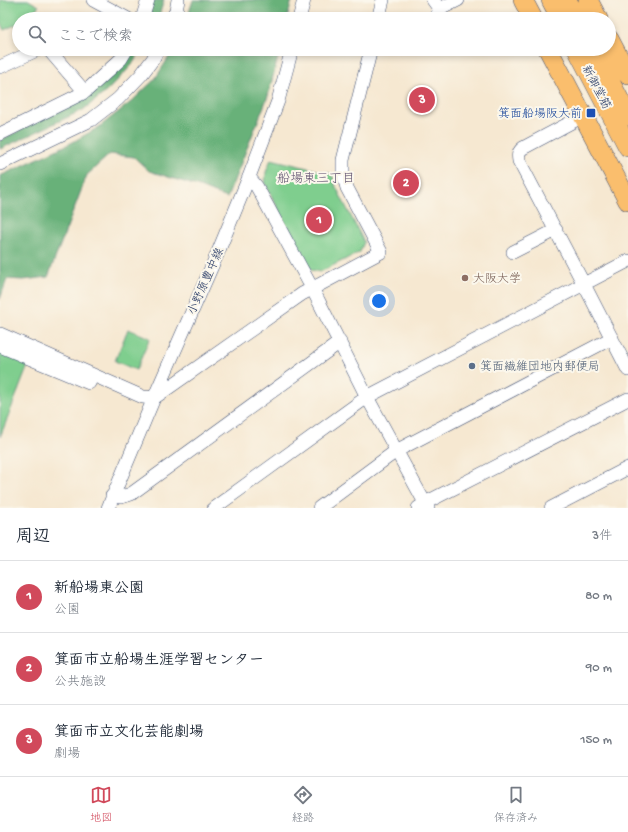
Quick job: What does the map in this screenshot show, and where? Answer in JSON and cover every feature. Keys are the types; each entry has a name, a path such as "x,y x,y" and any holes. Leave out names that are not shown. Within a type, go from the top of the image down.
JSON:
{"highway":[{"path":"523,0 529,12"},
{"path":"551,0 557,12"},
{"path":"567,0 573,12"},
{"path":"616,52 628,75"},
{"path":"552,56 628,201"},
{"name":"新御堂筋","path":"581,56 628,147"},
{"name":"新御堂筋","path":"597,56 628,116"}],"street":[{"path":"93,0 115,12"},
{"path":"144,12 148,0"},
{"path":"176,12 178,0"},
{"path":"301,12 304,0"},
{"path":"380,12 383,0"},
{"path":"438,4 458,0"},
{"path":"0,67 24,56"},
{"path":"54,56 84,92"},
{"path":"0,134 84,92 123,56"},
{"path":"0,164 92,120 118,100 141,75 154,56"},
{"name":"小野原豊中線","path":"110,502 249,177 278,101 290,56"},
{"path":"0,334 143,397 154,398 302,294 381,252 347,188 343,174 343,160 370,56"},
{"path":"583,116 523,148 519,151 519,161 628,370"},
{"path":"249,177 257,187 312,288 424,506 628,399"},
{"path":"513,252 556,230"},
{"path":"214,508 367,397 628,261"},
{"path":"319,508 396,450 612,338"},
{"path":"110,502 131,494 340,342"},
{"path":"0,346 89,383 93,375"},
{"path":"551,508 628,468"}],"green space":[{"path":"0,0 28,0 39,6 33,12 12,12 12,26 4,30 0,22"},
{"path":"153,0 164,0 160,12 150,12"},
{"path":"193,0 292,0 289,12 189,12"},
{"path":"125,56 137,56 131,66 107,91 83,110 0,149 0,140 86,97"},
{"path":"170,56 278,56 268,96 227,198 197,186 149,171 134,157 110,154 87,175 48,277 23,280 7,279 0,299 0,176 71,143 99,127 131,102 155,79"},
{"path":"271,159 332,174 336,187 364,242 360,252 320,272 311,270 265,184 266,172"},
{"path":"128,329 150,338 136,370 115,361"},
{"path":"0,351 29,363 0,437"}],"place":[{"name":"箕面市立文化芸能劇場","path":"422,100"},
{"name":"箕面船場阪大前","path":"591,113"},
{"name":"箕面市立船場生涯学習センター","path":"406,183"},
{"name":"新船場東公園","path":"319,220"},
{"name":"大阪大学","path":"465,278"},
{"name":"箕面繊維団地内郵便局","path":"472,366"}],"district":[{"name":"船場東三丁目","path":"316,177"}]}
